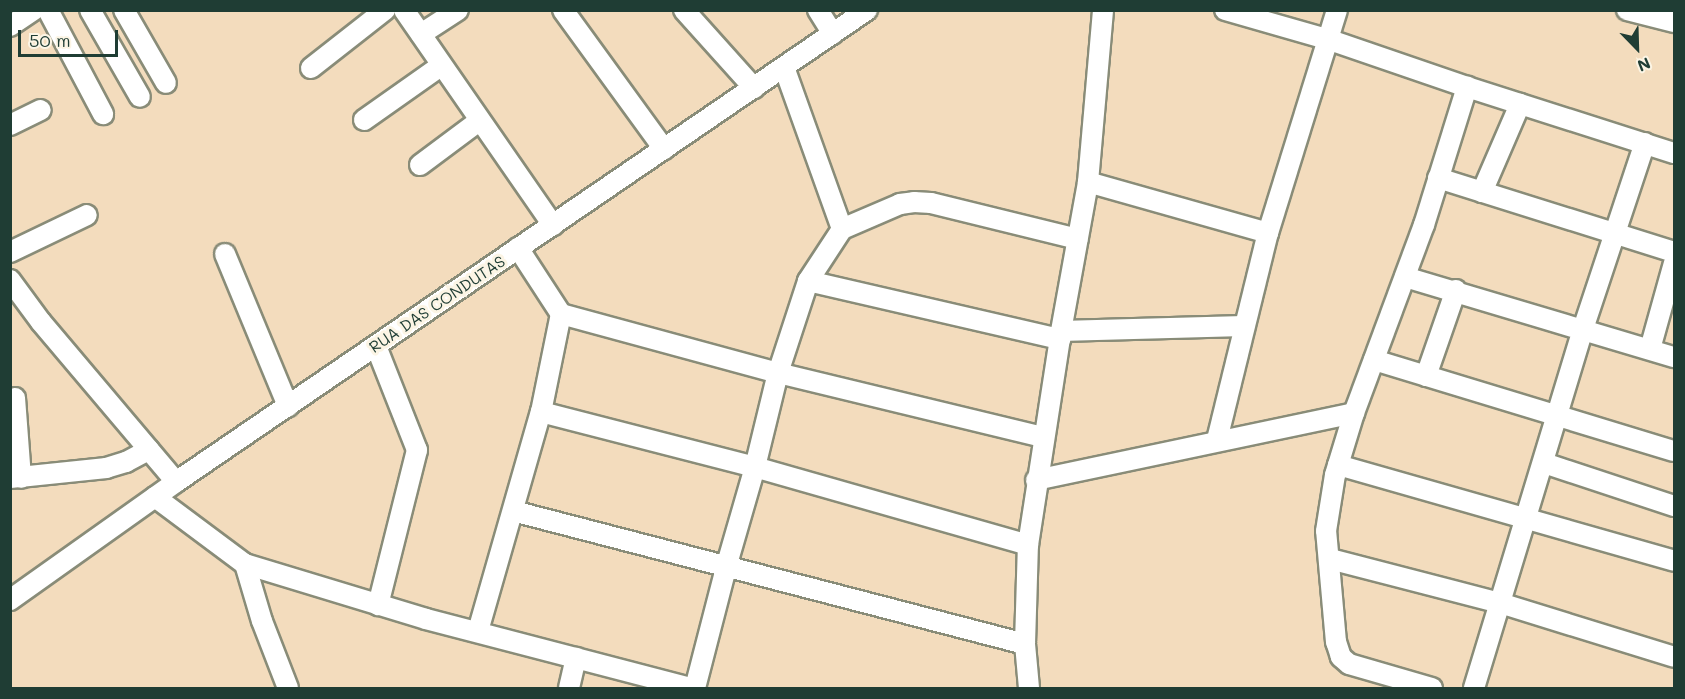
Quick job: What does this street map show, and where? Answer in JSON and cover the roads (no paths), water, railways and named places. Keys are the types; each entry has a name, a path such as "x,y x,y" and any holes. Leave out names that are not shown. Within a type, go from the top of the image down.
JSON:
{"street":[{"path":"10,26 34,10"},
{"path":"48,10 103,114"},
{"path":"90,10 140,97"},
{"path":"124,10 166,83"},
{"path":"311,68 385,10"},
{"path":"404,10 479,121 554,225"},
{"path":"421,34 458,10"},
{"path":"563,10 664,149"},
{"path":"684,10 754,88"},
{"path":"818,10 833,34"},
{"name":"RUA DAS CONDUTAS","path":"10,600 155,496 867,10"},
{"path":"1029,688 1025,644 1028,545 1043,437 1088,182 1103,10"},
{"path":"1224,10 1327,39 1467,87 1674,153"},
{"path":"1217,440 1243,326 1268,233 1337,10"},
{"path":"1627,10 1674,20 1672,10"},
{"path":"364,120 442,65"},
{"path":"784,67 842,229"},
{"path":"1432,688 1349,664 1341,657 1336,642 1326,531 1338,465 1354,413 1405,277 1467,87"},
{"path":"1482,192 1520,104"},
{"path":"10,125 41,110"},
{"path":"420,165 479,121"},
{"path":"1474,688 1583,329 1645,143"},
{"path":"1438,178 1674,252"},
{"path":"1088,182 1268,233"},
{"path":"155,496 245,564 378,605 693,688 755,467 778,373 808,281 842,229 900,204 914,202 931,203 1078,239"},
{"path":"10,252 87,215"},
{"path":"518,249 561,314 778,373 1043,437"},
{"path":"225,254 288,406"},
{"path":"1650,349 1674,263"},
{"path":"1405,277 1456,290 1674,357"},
{"path":"808,281 1060,335 1243,326"},
{"path":"11,282 41,322 176,482"},
{"path":"1426,376 1456,290"},
{"path":"478,631 541,412 561,314"},
{"path":"376,346 417,450 378,605"},
{"path":"1374,360 1674,451"},
{"path":"15,398 16,478 106,468 126,462 149,450"},
{"path":"541,412 755,467 1028,545"},
{"path":"1036,480 1217,440 1354,413"},
{"path":"1544,463 1674,506"},
{"path":"1338,465 1674,561"},
{"path":"513,511 726,564 1025,644"},
{"path":"1330,559 1500,603 1674,657"},
{"path":"245,564 262,621 288,688"},
{"path":"569,688 576,658"}]}
